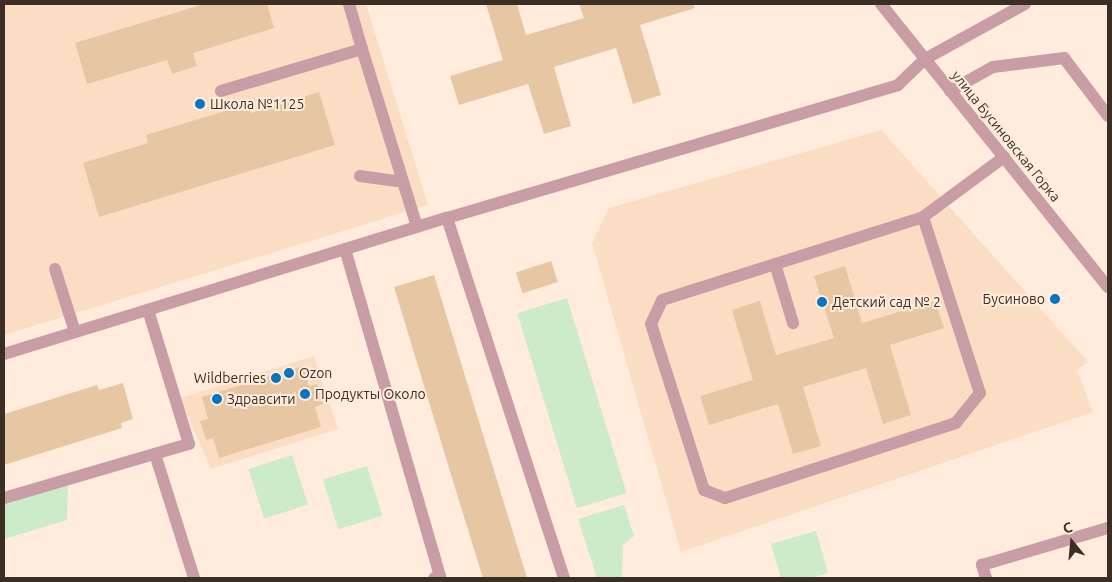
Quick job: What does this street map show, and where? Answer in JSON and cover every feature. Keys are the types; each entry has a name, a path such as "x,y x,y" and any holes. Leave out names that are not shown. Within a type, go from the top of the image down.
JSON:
{"street":[{"path":"349,4 417,227"},
{"name":"улица Бусиновская Горка","path":"881,4 1108,287"},
{"path":"4,354 417,227 898,85 925,59 1025,4"},
{"path":"220,91 362,49"},
{"path":"950,91 993,67 1064,58 1108,116"},
{"path":"923,217 980,393 956,423 725,498 704,490 651,324 662,300 923,217 1004,158"},
{"path":"360,176 403,182"},
{"path":"448,218 564,578"},
{"path":"345,249 440,576 434,578"},
{"path":"775,264 793,323"},
{"path":"55,269 75,332"},
{"path":"4,498 189,444 148,310"},
{"path":"156,454 194,578"},
{"path":"986,578 982,565 1108,528"}],"shaded area":[{"name":"Школа №1125","path":"4,4 366,4 428,205 4,335"},
{"name":"Детский сад № 2","path":"881,130 1088,362 1077,370 1093,412 681,552 592,243 609,208"},
{"path":"314,356 327,396 330,395 329,401 338,429 211,469 180,398"}],"green space":[{"path":"567,298 627,493 577,508 517,313"},
{"path":"292,455 308,504 264,519 248,469"},
{"path":"367,466 382,516 338,529 323,479"},
{"path":"68,484 67,520 4,539 4,503"},
{"path":"624,505 634,536 623,545 622,574 620,578 597,578 578,519"},
{"path":"816,531 828,573 811,578 781,578 771,544"}],"building":[{"path":"204,4 267,4 274,28 193,53 197,66 172,74 167,60 87,84 75,43"},
{"path":"486,4 517,4 526,35 584,18 579,4 694,4 695,8 640,25 661,95 633,104 616,48 554,67 571,126 544,134 528,84 459,105 450,76 503,60"},
{"path":"319,92 335,145 99,217 83,163 148,143 146,135 248,104 251,113"},
{"path":"551,261 558,282 523,293 516,272"},
{"path":"845,266 862,323 935,301 944,328 890,345 911,415 883,424 866,368 803,387 821,446 793,454 778,404 709,425 700,396 753,380 732,310 760,301 776,355 834,338 814,276"},
{"path":"434,275 527,578 483,578 456,491 394,287"},
{"path":"303,366 309,386 317,384 323,404 315,407 321,427 219,458 213,438 206,440 200,421 208,419 202,397"},
{"path":"123,383 133,419 121,423 122,428 4,465 4,414 97,385 99,390"}],"place":[{"name":"Школа №1125","path":"200,104"},
{"name":"Бусиново","path":"1055,299"},
{"name":"Детский сад № 2","path":"822,302"},
{"name":"Ozon","path":"289,373"},
{"name":"Wildberries","path":"276,378"},
{"name":"Продукты Около","path":"305,394"},
{"name":"Здравсити","path":"217,399"}]}
